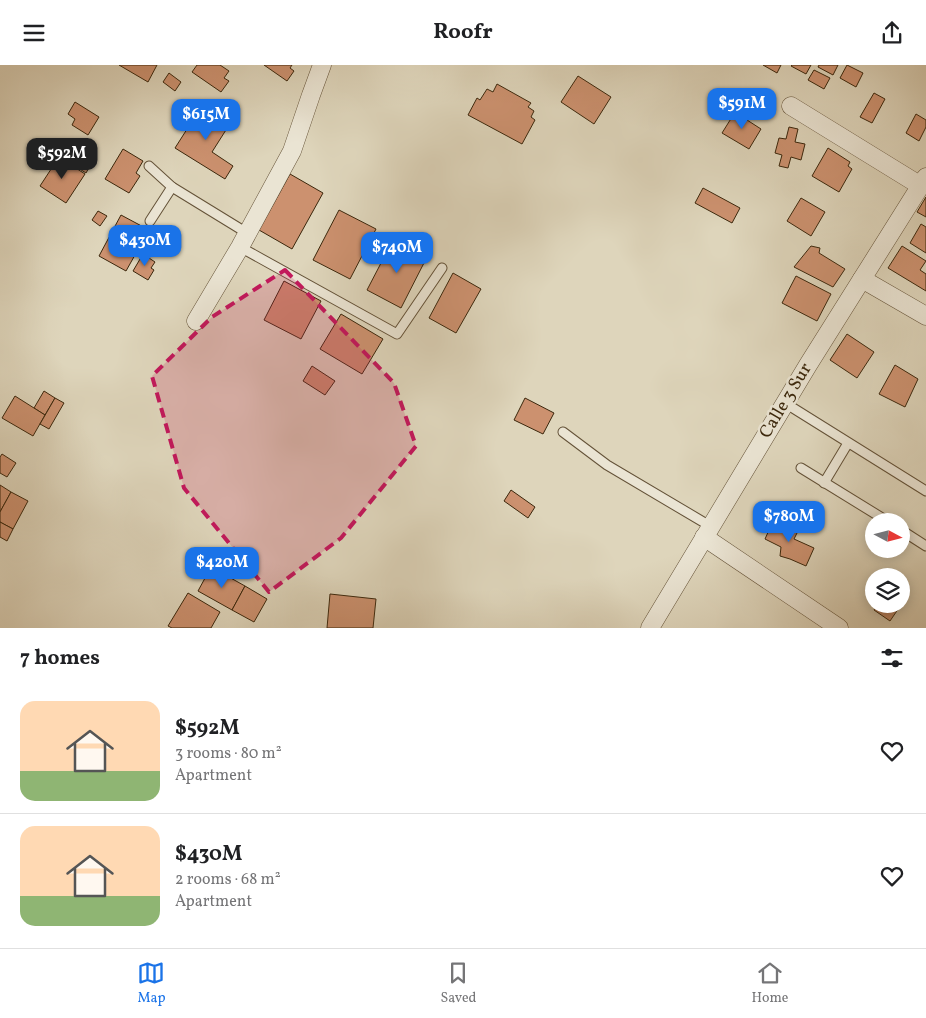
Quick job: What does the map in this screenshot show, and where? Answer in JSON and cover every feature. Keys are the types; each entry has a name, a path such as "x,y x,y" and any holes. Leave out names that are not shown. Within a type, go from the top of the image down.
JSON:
{"street":[{"path":"196,321 292,151 322,65"},
{"path":"791,106 923,181"},
{"name":"Calle 3 Sur","path":"650,628 785,403 923,181"},
{"path":"862,279 926,317"},
{"path":"707,531 839,628"}],"lane":[{"path":"149,166 172,187 243,240 397,334 442,268"},
{"path":"150,221 172,187"},
{"path":"785,403 926,491"},
{"path":"563,433 607,465 707,531"},
{"path":"824,483 848,443"},
{"path":"800,468 874,513"},
{"path":"910,536 926,546"}],"highlighted area":[{"path":"285,270 394,383 416,446 341,538 269,592 184,488 152,376 212,317"}],"building":[{"path":"119,65 157,65 148,82"},
{"path":"197,65 220,65 229,71 224,78 229,81 221,92 192,72"},
{"path":"264,65 292,65 290,68 294,71 287,81"},
{"path":"763,65 781,65 777,73"},
{"path":"792,65 811,65 806,74"},
{"path":"819,65 838,65 833,75 818,67"},
{"path":"847,65 863,73 856,87 840,78"},
{"path":"814,70 830,78 824,89 808,80"},
{"path":"169,73 181,82 175,91 163,82"},
{"path":"578,76 611,97 594,124 561,102"},
{"path":"497,84 531,103 528,107 534,111 531,117 535,120 522,144 468,115 477,98 480,100 487,89 493,92"},
{"path":"874,93 885,99 872,123 860,117"},
{"path":"75,102 99,117 88,135 72,125 75,119 68,114"},
{"path":"203,104 231,122 212,152 233,166 225,179 175,148"},
{"path":"737,109 749,116 747,120 761,129 749,149 722,133"},
{"path":"916,114 926,120 926,127 919,141 906,133"},
{"path":"789,127 798,129 795,142 805,144 801,160 791,157 788,168 779,166 782,155 775,153 779,138 786,139"},
{"path":"828,148 850,162 848,166 852,169 839,192 812,176"},
{"path":"123,149 143,161 136,173 140,176 129,193 105,179"},
{"path":"72,153 91,164 86,173 67,161"},
{"path":"59,157 85,174 66,203 40,186"},
{"path":"290,174 323,193 292,249 259,230"},
{"path":"703,188 740,208 732,223 695,203"},
{"path":"926,197 926,217 917,212"},
{"path":"801,198 825,212 811,236 787,221"},
{"path":"339,210 376,229 350,279 313,260"},
{"path":"98,211 107,216 100,226 92,220"},
{"path":"121,215 149,230 126,271 99,256"},
{"path":"921,224 926,227 926,253 910,243"},
{"path":"393,240 427,257 401,308 367,290"},
{"path":"811,246 820,248 819,253 845,269 833,287 794,267"},
{"path":"902,246 926,261 920,270 926,274 926,291 888,268"},
{"path":"143,254 155,262 151,268 154,270 148,280 133,271"},
{"path":"453,273 481,289 456,333 429,318"},
{"path":"796,276 831,294 817,321 782,303"},
{"path":"284,281 321,301 301,339 264,320"},
{"path":"341,314 383,339 362,374 320,349"},
{"path":"847,334 874,352 857,378 830,360"},
{"path":"895,365 918,379 905,407 879,394"},
{"path":"312,366 335,381 325,395 303,381"},
{"path":"44,391 55,398 45,415 34,408"},
{"path":"15,396 45,415 33,436 2,418"},
{"path":"55,398 64,403 49,429 40,424"},
{"path":"525,398 554,413 543,434 514,420"},
{"path":"2,454 16,463 7,477 0,473 0,457"},
{"path":"0,485 11,492 0,512"},
{"path":"511,490 535,507 528,518 504,501"},
{"path":"11,492 28,501 13,529 0,522 0,512"},
{"path":"774,519 798,531 794,539 814,548 806,566 780,556 781,547 765,539"},
{"path":"0,522 13,529 7,541 0,537"},
{"path":"211,567 245,586 232,610 198,591"},
{"path":"245,586 267,599 254,622 232,610"},
{"path":"188,593 220,612 211,628 172,628 168,626"},
{"path":"330,594 376,599 373,628 327,628"},
{"path":"878,613 895,613 890,621"}]}
